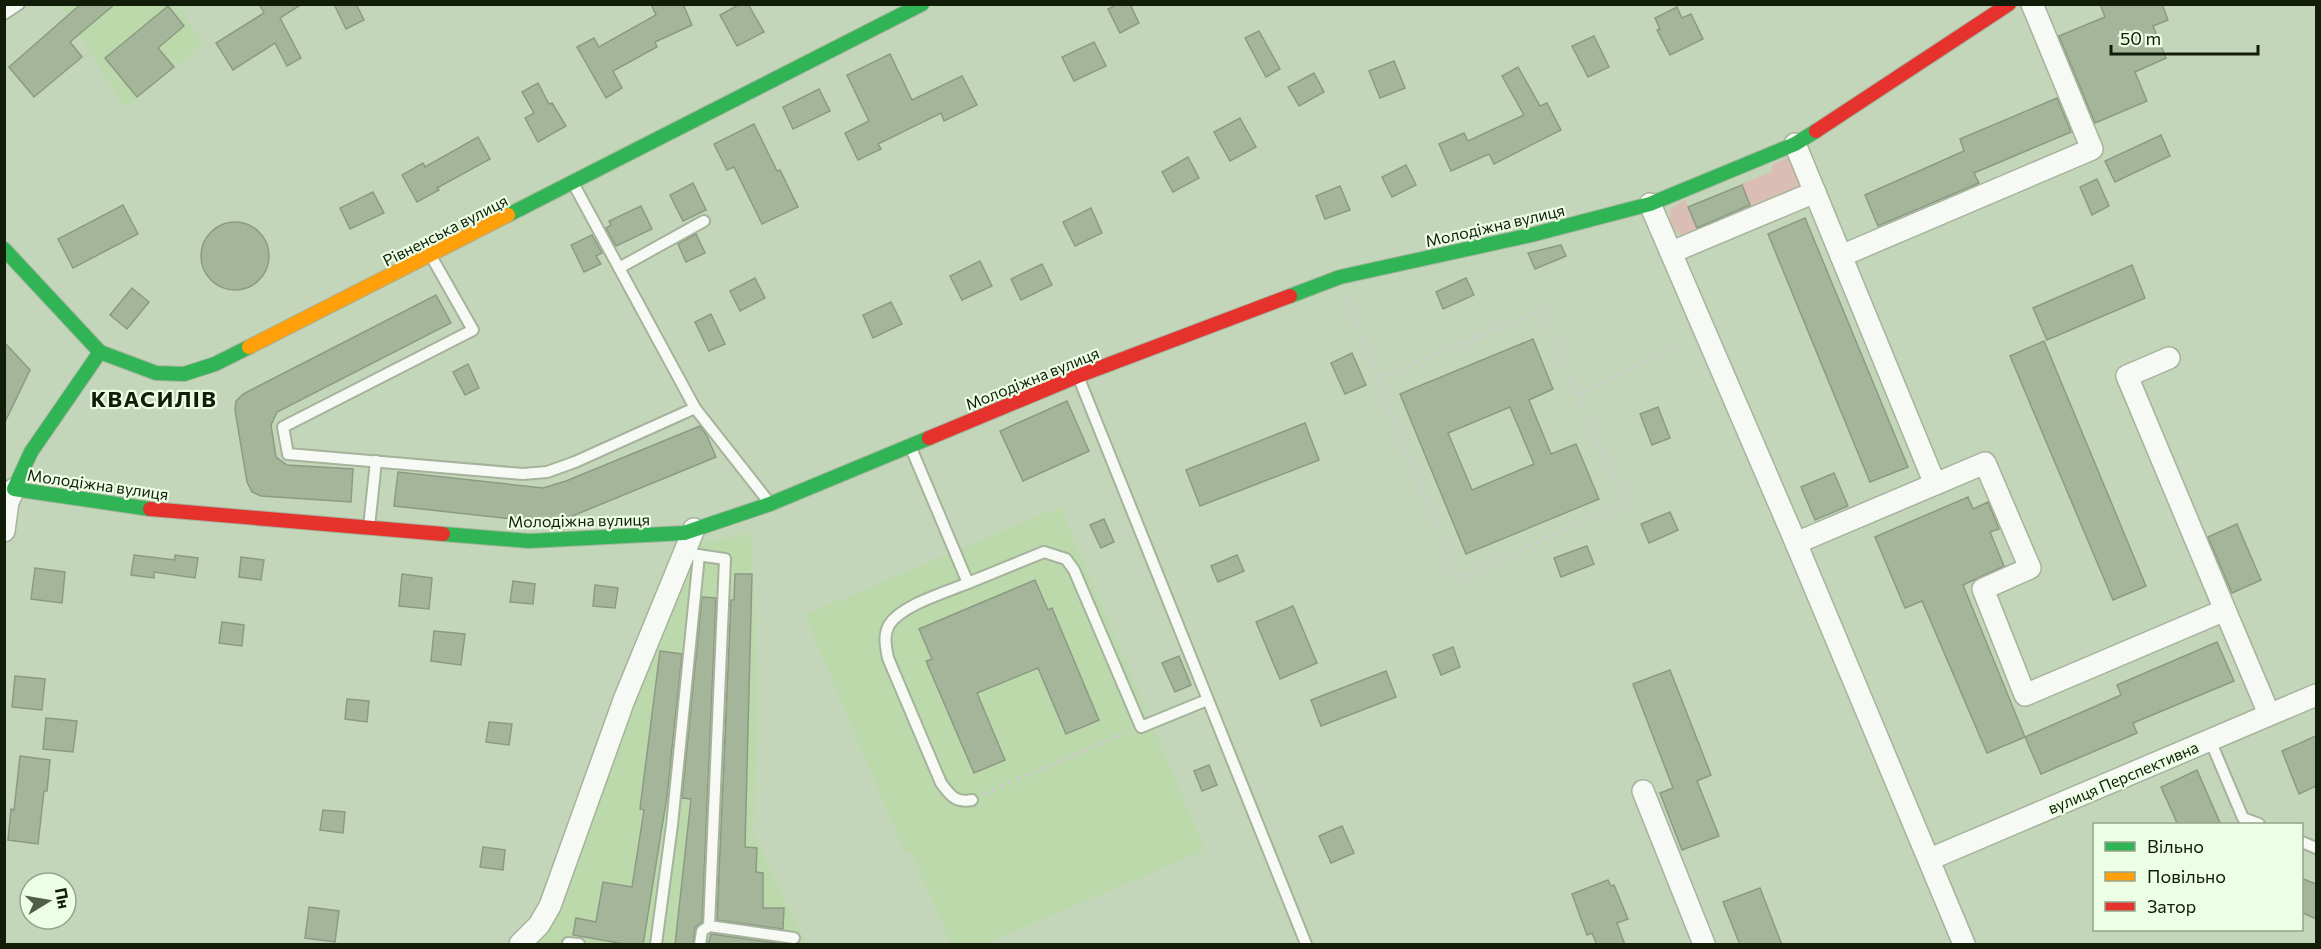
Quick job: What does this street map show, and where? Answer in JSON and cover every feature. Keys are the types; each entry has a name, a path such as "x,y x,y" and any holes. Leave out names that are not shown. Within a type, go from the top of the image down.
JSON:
{"street":[{"name":"Рівненська вулиця","path":"4,249 100,352 156,373 184,374 215,364 922,4"},
{"name":"Молодіжна вулиця","path":"9,498 529,541 684,533 732,519 1078,376 1338,278 1532,235 1650,204 1795,144 2009,4"},
{"path":"1841,256 2092,149 2032,4"},
{"path":"1795,144 1935,484"},
{"path":"1672,252 1815,192"},
{"path":"1650,204 1797,543 1964,945"},
{"path":"4,531 9,498 31,453 100,352"},
{"path":"2169,358 2127,376 2269,714"},
{"path":"1797,543 1985,463 2030,568 1983,589 2025,694 2225,610"},
{"path":"520,945 538,925 550,906 624,700 691,554 694,529"},
{"name":"вулиця Перспективна","path":"1930,859 2316,695"},
{"path":"1643,791 1704,945"}],"lane":[{"path":"4,14 19,4"},
{"path":"573,182 695,408 770,504"},
{"path":"619,268 704,221"},
{"path":"430,256 473,330 283,427 288,454 523,474 547,472 575,462 695,408"},
{"path":"1078,376 1306,945"},
{"path":"909,445 968,583"},
{"path":"369,529 376,461"},
{"path":"972,800 962,802 951,796 940,783 888,658 885,641 889,626 900,614 968,583 1044,552 1066,559 1074,570 1141,727 1207,700"},
{"path":"656,945 672,825 691,554 725,559 709,926"},
{"path":"2210,740 2243,818 2254,823"},
{"path":"700,945 702,931 709,926 794,938"}],"path":[{"path":"1338,278 1457,578 1625,503 1541,310 1379,378"},
{"path":"1578,394 1707,334"},
{"path":"972,800 1141,727"}],"shaded area":[{"path":"61,5 178,5 203,44 125,108"},
{"path":"1788,158 1796,164 1802,187 1752,209 1741,184 1771,172 1773,164"},
{"path":"1685,199 1699,233 1682,236 1671,224 1670,213 1671,208"},
{"path":"1060,507 1205,850 984,944 951,944 911,851 905,853 805,615"},
{"path":"751,533 757,668 757,743 753,833 806,944 520,944 539,925 687,546"}],"building":[{"path":"81,4 115,4 70,42 82,57 34,97 9,67"},
{"path":"259,4 302,4 280,18 301,58 287,66 275,43 233,70 216,43 264,13"},
{"path":"334,4 356,4 364,20 346,29"},
{"path":"651,4 683,4 692,25 655,42 657,47 613,71 622,88 606,98 577,47 594,38 599,47 656,15"},
{"path":"740,4 748,4 764,32 737,46 720,15"},
{"path":"1118,4 1130,4 1139,23 1120,33 1108,9"},
{"path":"2100,4 2162,4 2168,20 2153,26 2166,58 2135,72 2147,101 2095,123 2059,36 2105,17"},
{"path":"168,6 184,26 158,48 174,67 137,97 105,58"},
{"path":"1677,7 1682,18 1691,14 1703,39 1670,55 1657,30 1660,29 1655,18"},
{"path":"1259,31 1280,69 1266,77 1245,38"},
{"path":"1594,36 1609,67 1588,77 1572,46"},
{"path":"1094,42 1106,66 1074,81 1062,57"},
{"path":"890,54 912,100 962,76 977,105 944,121 941,113 878,144 881,149 858,160 845,133 869,121 847,75"},
{"path":"1394,61 1405,88 1380,98 1369,71"},
{"path":"1518,67 1540,106 1547,103 1561,130 1494,164 1489,154 1451,171 1439,144 1464,133 1468,141 1524,115 1502,76"},
{"path":"1314,73 1324,92 1299,106 1288,87"},
{"path":"538,83 549,104 552,103 566,126 538,142 525,118 534,113 522,92"},
{"path":"819,89 830,111 793,129 783,107"},
{"path":"2057,98 2071,132 1974,173 1979,183 1878,226 1865,195 1964,151 1960,139"},
{"path":"1240,118 1256,147 1230,161 1214,132"},
{"path":"754,124 798,207 762,224 734,167 727,170 714,144"},
{"path":"2161,135 2170,156 2115,182 2105,161"},
{"path":"478,137 490,159 437,188 439,190 417,202 402,175 423,163 425,167"},
{"path":"1188,157 1199,178 1173,192 1162,172"},
{"path":"1406,165 1416,185 1392,197 1382,177"},
{"path":"2097,179 2109,206 2092,215 2080,187"},
{"path":"693,183 706,210 683,221 670,195"},
{"path":"1742,185 1750,205 1697,228 1688,207"},
{"path":"1340,186 1350,210 1325,219 1316,196"},
{"path":"373,192 384,213 350,229 340,208"},
{"path":"123,205 138,234 73,268 58,239"},
{"path":"641,206 652,229 616,246 606,228 611,225 609,221"},
{"path":"1091,208 1102,233 1075,246 1063,222"},
{"path":"1805,218 1908,467 1870,482 1768,234"},
{"path":"235,222 248,225 259,232 266,243 269,256 266,269 259,280 248,287 235,290 222,287 211,280 204,269 201,256 204,243 211,232 222,225"},
{"path":"696,234 705,253 686,262 678,244"},
{"path":"592,235 602,253 596,256 601,264 584,272 571,245"},
{"path":"1561,245 1566,256 1535,269 1528,253"},
{"path":"980,261 992,286 962,300 950,276"},
{"path":"1042,264 1052,285 1021,300 1011,279"},
{"path":"2132,265 2145,298 2047,340 2033,308"},
{"path":"755,278 765,298 740,311 730,291"},
{"path":"1466,278 1474,295 1443,309 1436,292"},
{"path":"132,288 149,302 127,329 110,315"},
{"path":"436,295 451,323 277,412 271,425 276,457 287,465 353,469 351,502 261,496 252,492 247,482 235,410 236,401 243,394"},
{"path":"891,302 902,324 873,338 863,315"},
{"path":"711,314 725,344 709,351 695,322"},
{"path":"1533,339 1553,389 1529,400 1551,454 1576,444 1599,499 1466,554 1400,394","holes":["1510,407 1534,464 1472,490 1448,433"]},
{"path":"2044,341 2146,586 2113,600 2010,356"},
{"path":"4,342 30,370 4,424"},
{"path":"1352,353 1366,385 1345,394 1331,363"},
{"path":"468,364 479,388 465,395 453,372"},
{"path":"1067,401 1089,451 1023,481 1000,431"},
{"path":"1658,407 1670,438 1652,445 1640,414"},
{"path":"1305,423 1319,460 1200,506 1186,470"},
{"path":"700,426 716,457 570,517 540,522 394,506 398,472 543,488 566,481"},
{"path":"1834,473 1848,506 1815,520 1801,487"},
{"path":"1968,497 1973,509 1988,502 1999,529 1990,532 2004,566 1963,585 2025,737 1987,753 1922,601 1905,608 1875,537"},
{"path":"1670,512 1678,530 1649,543 1641,524"},
{"path":"1104,519 1114,542 1101,548 1090,525"},
{"path":"2237,524 2261,580 2232,593 2208,537"},
{"path":"1587,546 1594,564 1561,577 1554,558"},
{"path":"134,555 175,560 175,555 198,558 195,578 154,572 154,578 131,575"},
{"path":"1237,555 1244,571 1218,582 1211,566"},
{"path":"241,557 264,560 261,580 239,577"},
{"path":"35,568 65,572 62,603 31,599"},
{"path":"402,574 432,578 429,609 399,606"},
{"path":"735,574 752,574 745,847 757,848 756,872 763,873 763,908 784,908 783,929 717,920 731,600 734,600"},
{"path":"1035,580 1048,610 1052,608 1099,720 1066,734 1038,668 977,693 1005,760 974,773 926,661 932,659 919,629"},
{"path":"513,581 535,584 533,604 510,602"},
{"path":"595,585 618,588 615,608 593,606"},
{"path":"702,597 716,598 702,922 695,927 693,945 675,945 691,799 682,798"},
{"path":"1293,606 1317,663 1280,679 1256,622"},
{"path":"222,622 244,625 242,646 219,643"},
{"path":"434,631 465,634 461,665 431,661"},
{"path":"2217,642 2234,681 2133,723 2137,733 2041,774 2025,737 2121,695 2117,685"},
{"path":"1453,647 1460,667 1441,675 1433,655"},
{"path":"660,651 682,654 667,796 643,945 630,945 573,935 576,918 596,922 603,882 632,887 644,810 640,809"},
{"path":"1179,656 1191,685 1175,692 1162,663"},
{"path":"1670,670 1711,775 1697,781 1719,836 1682,850 1660,793 1673,788 1633,684"},
{"path":"1386,671 1396,697 1321,726 1311,700"},
{"path":"15,676 45,679 42,710 12,707"},
{"path":"347,699 369,701 367,722 345,719"},
{"path":"46,718 77,721 73,752 43,749"},
{"path":"489,722 512,724 509,745 486,742"},
{"path":"2316,736 2316,786 2299,794 2282,751"},
{"path":"20,756 50,760 38,844 8,840"},
{"path":"1209,765 1217,785 1202,791 1194,771"},
{"path":"2197,770 2220,823 2177,823 2161,787"},
{"path":"323,810 345,812 343,833 320,830"},
{"path":"1342,826 1354,853 1331,863 1319,836"},
{"path":"483,847 505,850 503,870 480,867"},
{"path":"2303,879 2316,884 2316,919 2303,913"},
{"path":"1608,880 1611,886 1614,885 1628,919 1617,923 1625,945 1597,945 1592,933 1587,935 1572,894"},
{"path":"1760,888 1782,945 1740,945 1723,902"},
{"path":"309,907 339,911 335,942 305,938"},
{"path":"711,934 783,944 783,945 708,945"}],"traffic: fast":[{"path":"508,215 922,4"},
{"path":"1290,296 1340,277 1531,235 1650,204 1795,144 1816,131"},
{"path":"4,249 100,352 156,373 184,374 215,364 249,347"},
{"path":"100,352 31,452 14,489 150,509"},
{"path":"443,534 529,541 684,533 770,504 929,438"}],"traffic: slow":[{"path":"249,347 508,215"}],"traffic: jam":[{"path":"1816,131 2009,4"},
{"path":"929,438 1078,376 1290,296"},
{"path":"150,509 443,534"}],"district":[{"name":"КВАСИЛІВ","path":"154,398"}]}
